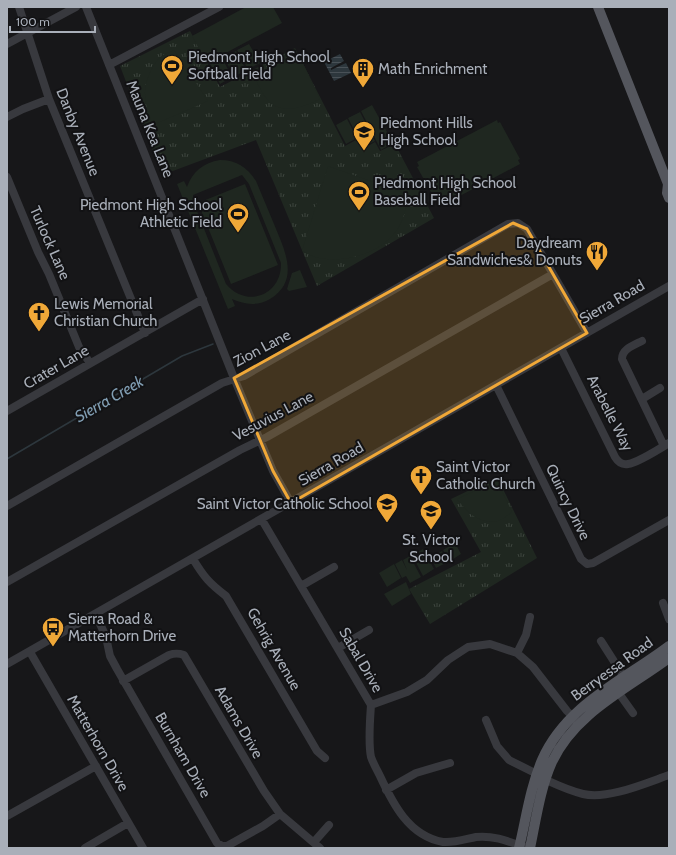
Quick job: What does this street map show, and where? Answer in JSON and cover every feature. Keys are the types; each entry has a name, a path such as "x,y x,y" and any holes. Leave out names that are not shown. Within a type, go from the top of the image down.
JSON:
{"main road":[{"path":"598,7 668,184 667,193 669,198"},
{"name":"Berryessa Road","path":"576,720 598,694 669,646"},
{"name":"Berryessa Road","path":"524,847 541,777 543,758 557,735 576,720 591,712 669,658"}],"street":[{"name":"Danby Avenue","path":"19,7 49,99 145,333"},
{"path":"7,44 76,7"},
{"name":"Mauna Kea Lane","path":"86,7 234,378 273,472 291,503"},
{"path":"109,65 219,7"},
{"path":"7,117 49,99"},
{"name":"Turlock Lane","path":"7,177 79,347 90,362"},
{"name":"Zion Lane","path":"7,506 222,382 251,372 508,224 518,223 527,229 553,274"},
{"path":"553,274 587,333"},
{"name":"Vesuvius Lane","path":"7,582 553,274"},
{"name":"Sierra Road","path":"7,664 96,615 669,286"},
{"name":"Crater Lane","path":"7,411 90,362 145,333 203,299"},
{"path":"642,341 626,350 622,359 666,444"},
{"name":"Arabelle Way","path":"561,348 616,460 623,464 632,464 666,444"},
{"name":"Quincy Drive","path":"496,385 581,559 587,564 593,563 669,520"},
{"path":"642,399 660,388"},
{"name":"Sabal Drive","path":"262,520 370,705 371,756 386,790 401,814 412,827 443,845 478,837 496,838 524,847"},
{"name":"Gehrig Avenue","path":"193,559 202,575 209,583 226,596 317,751 325,758"},
{"path":"301,586 334,567"},
{"path":"663,603 669,619"},
{"name":"Burnham Drive","path":"96,615 106,637 110,656 123,681 217,843 222,846 227,846 263,826 280,814"},
{"path":"517,653 526,635 530,617"},
{"path":"338,648 369,630"},
{"path":"601,641 624,677"},
{"path":"370,705 407,692 428,680 448,660 468,647 490,644 517,653 533,667 567,711 576,720"},
{"name":"Matterhorn Drive","path":"30,652 143,848"},
{"name":"Adams Drive","path":"123,681 169,655 179,653 184,656 264,791 280,814 317,845"},
{"path":"618,692 633,713"},
{"path":"486,720 497,746 509,760 541,777 583,794 599,796 614,793 669,775"},
{"path":"386,790 416,773 450,763"},
{"path":"7,816 96,766"},
{"path":"85,848 128,823"},
{"path":"317,845 329,825"}],"highlighted area":[{"path":"513,223 527,229 587,333 291,503 273,471 234,378"}],"green space":[{"path":"246,7 273,7 282,23 207,63 192,36"},
{"path":"190,31 220,87 295,48 345,146 358,139 363,149 375,142 380,151 395,144 434,218 317,286 256,140 162,175 120,66"},
{"path":"249,44 260,63 248,69 237,50"},
{"name":"Piedmont High School Softball Field","path":"174,50 208,101 153,125 145,98 145,89 148,78 152,68 159,58"},
{"path":"236,51 246,70 234,77 224,57"},
{"path":"299,55 320,99 298,108 280,108 266,98 255,77"},
{"path":"222,58 232,77 220,84 210,64"},
{"path":"372,105 393,143 381,150 361,111"},
{"path":"360,112 375,141 363,147 348,118"},
{"path":"347,119 357,138 346,144 336,125"},
{"path":"497,120 498,123 500,122 520,159 518,160 520,164 441,206 437,203 417,167 419,166 417,162"},
{"path":"214,161 231,161 241,165 253,176 282,244 288,274 285,283 270,299 261,303 242,303 232,299 235,306 228,309 177,184 184,181 187,187 192,176 199,169","holes":["242,175 249,184 281,263 280,274 276,283 270,290 262,295 253,297 244,296 234,292 226,284 193,201 193,195"]},
{"name":"Piedmont High School Baseball Field","path":"328,166 407,194 405,213 402,222 397,230 382,245 362,254 340,259 319,258 302,251"},
{"name":"Piedmont High School Athletic Field","path":"245,184 278,265 231,284 198,203"},
{"path":"300,270 307,287 289,291 287,289 292,273"},
{"path":"497,477 537,558 430,624 409,589 481,552 451,499"},
{"path":"497,481 512,512 498,521 485,521 479,519 465,509 457,499"},
{"path":"455,543 461,554 450,561 443,550"},
{"path":"423,549 434,569 423,576 412,555"},
{"path":"442,551 448,562 436,568 430,557"},
{"path":"410,556 421,577 410,583 406,576 402,578 395,564 402,560 407,570 403,560"},
{"path":"394,564 401,578 387,587 379,573"},
{"path":"406,582 411,594 392,606 384,594"}],"shaded area":[{"path":"340,54 344,61 331,68 331,70 346,63 351,73 334,81 324,62"}],"waterway":[{"name":"Sierra Creek","path":"7,459 182,356 213,344"}],"place":[{"name":"Piedmont High School Softball Field","path":"172,86"},
{"name":"Math Enrichment","path":"363,88"},
{"name":"Piedmont Hills High School","path":"364,152"},
{"name":"Piedmont High School Baseball Field","path":"359,212"},
{"name":"Piedmont High School Athletic Field","path":"238,234"},
{"name":"Daydream Sandwiches& Donuts","path":"597,272"},
{"name":"Lewis Memorial Christian Church","path":"39,332"},
{"name":"Saint Victor Catholic Church","path":"421,496"},
{"name":"Saint Victor Catholic School","path":"387,524"},
{"name":"St. Victor School","path":"431,530"},
{"name":"Sierra Road & Matterhorn Drive","path":"53,648"}]}
